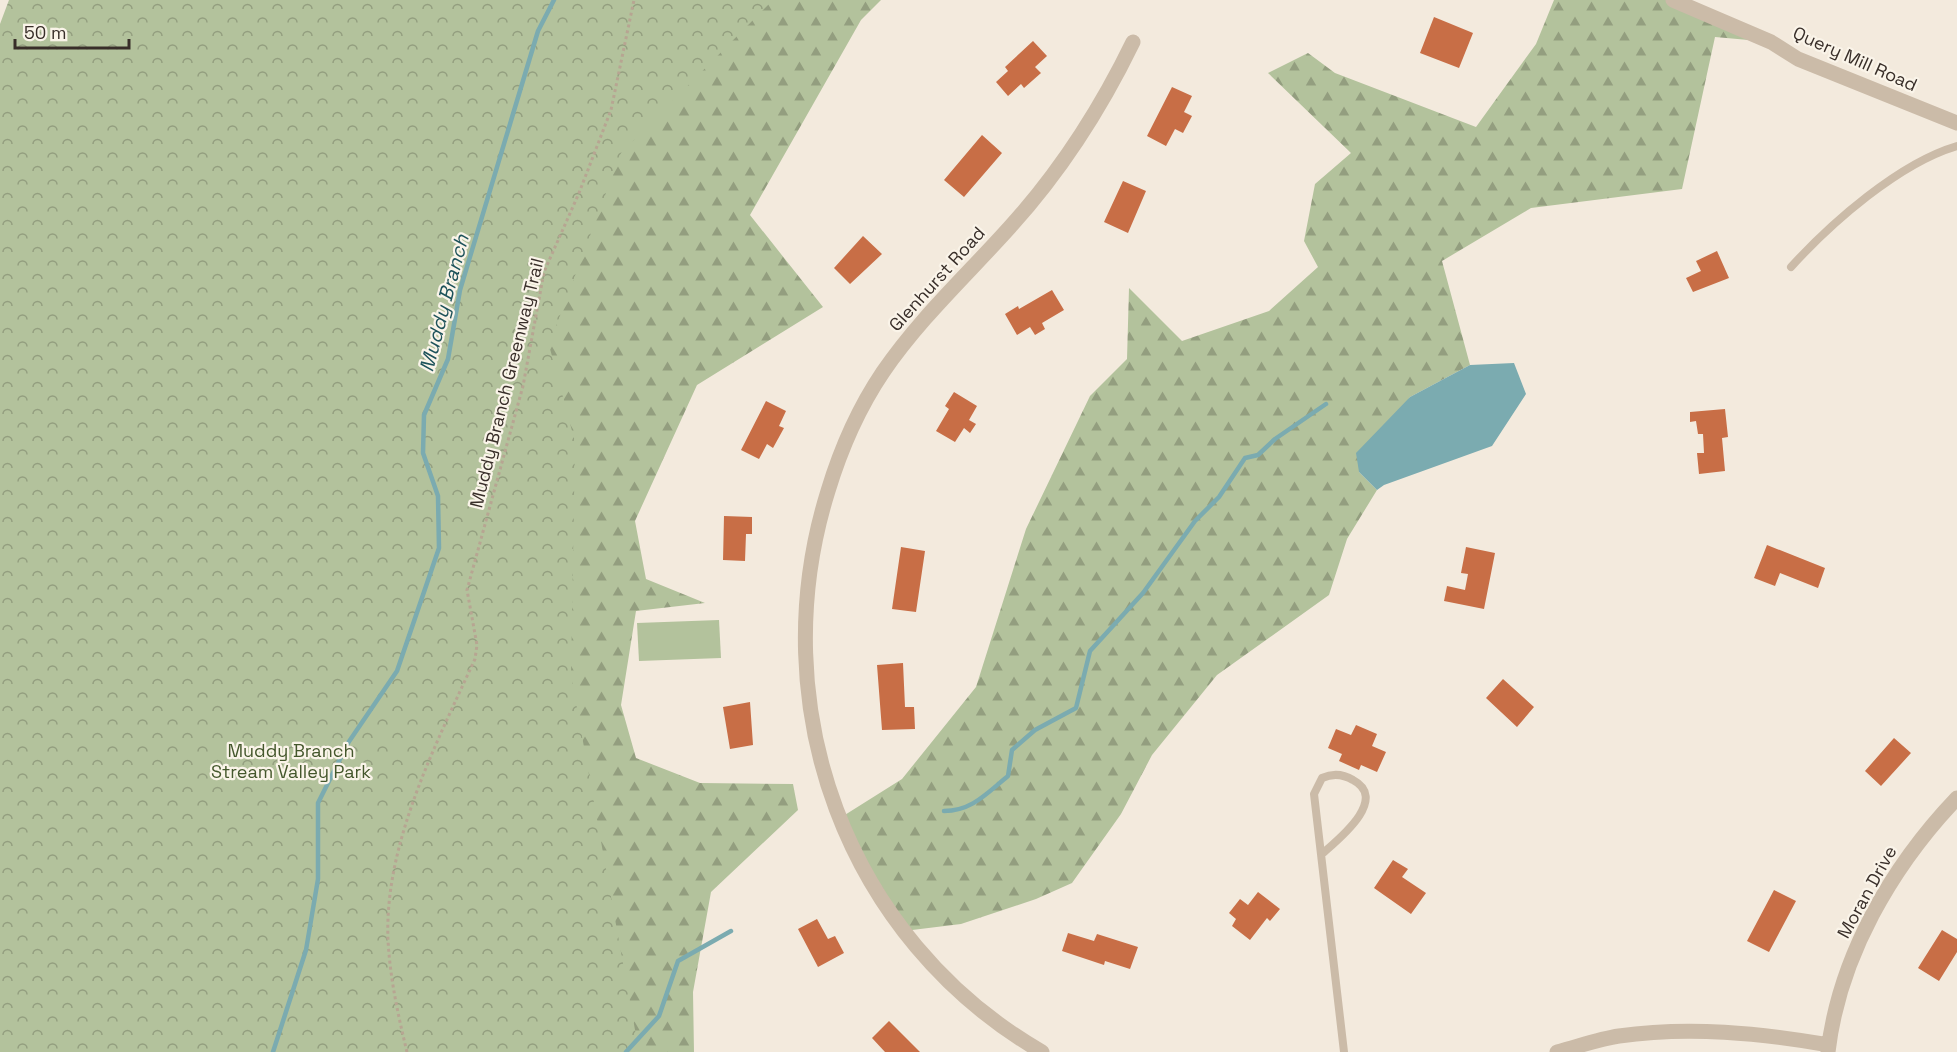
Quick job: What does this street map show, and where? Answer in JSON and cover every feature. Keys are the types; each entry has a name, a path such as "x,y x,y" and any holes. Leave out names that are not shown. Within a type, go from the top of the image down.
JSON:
{"street":[{"name":"Query Mill Road","path":"1673,0 1771,42 1798,59 1957,123"},
{"name":"Glenhurst Road","path":"1042,1052 982,1012 936,968 904,931 868,877 833,802 816,746 808,708 804,645 807,579 815,531 827,491 840,451 858,413 883,372 927,314 1010,227 1044,187 1114,81 1133,42"},
{"name":"Moran Drive","path":"1828,1049 1843,985 1866,928 1907,856 1957,798"},
{"path":"1557,1052 1619,1036 1710,1031 1772,1035 1828,1049"}],"lane":[{"path":"1791,267 1823,232 1850,210 1912,166 1939,151 1957,146"},
{"path":"1323,854 1354,824 1366,804 1365,793 1358,782 1338,774 1322,778 1314,794 1323,854 1344,1052"}],"path":[{"name":"Muddy Branch Greenway Trail","path":"407,1052 393,992 388,938 392,880 421,776 475,659 477,645 467,590 523,386 544,272 579,193 611,110 634,0"}],"green space":[{"name":"Muddy Branch Stream Valley Park","path":"9,0 773,0 621,153 549,345 575,442 571,675 639,1052 0,1052 0,24"},
{"name":"Muddy Branch Stream Valley Park","path":"50,0 881,0 861,20 750,215 823,307 697,385 635,521 646,579 705,603 636,611 621,705 636,758 700,783 793,784 798,810 711,892 693,992 694,1052 0,1052 0,252"},
{"path":"1554,0 1673,0 1771,42 1715,37 1682,189 1531,208 1442,261 1470,365 1410,397 1359,472 1377,490 1347,539 1329,595 1217,675 1152,755 1121,814 1072,883 1036,899 961,924 904,931 840,818 902,779 976,687 1026,529 1090,396 1127,359 1129,288 1182,341 1269,311 1318,267 1304,241 1315,184 1351,153 1268,73 1308,53 1335,73 1476,127 1536,44"},
{"path":"719,620 721,658 639,661 637,623"}],"water":[{"path":"1514,363 1526,394 1492,446 1384,485 1377,490 1359,472 1356,453 1410,397 1470,365"}],"building":[{"path":"1434,17 1473,33 1459,68 1420,53"},
{"path":"1033,41 1047,56 1035,67 1041,73 1024,88 1021,84 1008,96 996,82 1008,71 1005,67"},
{"path":"1172,87 1192,96 1184,112 1192,116 1183,133 1175,129 1166,146 1147,136"},
{"path":"982,135 1002,153 964,197 944,180"},
{"path":"1123,181 1146,191 1128,233 1104,222"},
{"path":"863,236 882,254 850,284 834,268"},
{"path":"1717,251 1729,278 1693,292 1686,278 1701,271 1696,261"},
{"path":"1052,290 1064,310 1042,323 1045,329 1035,335 1030,327 1017,335 1005,314 1018,306 1019,309"},
{"path":"954,392 977,406 969,420 976,424 970,433 964,428 955,442 936,431 949,409 945,406"},
{"path":"766,401 786,411 779,426 784,428 773,448 767,444 759,459 741,450"},
{"path":"1725,409 1728,437 1722,438 1725,471 1699,474 1697,453 1704,453 1703,434 1698,434 1696,421 1690,422 1690,412"},
{"path":"724,516 752,517 752,534 746,534 745,561 723,560"},
{"path":"1767,545 1825,568 1818,588 1780,573 1775,586 1754,578"},
{"path":"901,547 925,551 916,612 892,609"},
{"path":"1466,547 1495,553 1484,609 1444,601 1447,586 1465,590 1468,574 1461,573"},
{"path":"903,663 905,707 914,707 915,729 882,730 877,665"},
{"path":"1503,679 1534,707 1517,727 1486,698"},
{"path":"750,702 753,745 730,749 723,707"},
{"path":"1356,725 1377,734 1372,746 1386,752 1377,772 1361,765 1359,770 1339,761 1342,754 1328,748 1336,729 1351,735"},
{"path":"1894,738 1911,753 1881,786 1865,771"},
{"path":"1393,860 1408,869 1402,877 1426,893 1411,914 1374,888"},
{"path":"1774,890 1796,901 1769,952 1747,941"},
{"path":"1258,892 1280,909 1270,921 1267,918 1250,940 1232,926 1236,919 1229,913 1240,899 1248,905"},
{"path":"817,919 828,939 835,936 844,953 818,967 798,929"},
{"path":"1942,930 1957,939 1957,952 1939,981 1918,968"},
{"path":"1068,933 1094,941 1097,934 1138,947 1130,969 1105,961 1104,965 1062,951"},
{"path":"889,1021 920,1052 885,1052 872,1038"}],"waterway":[{"name":"Muddy Branch","path":"273,1052 306,950 318,879 318,803 348,743 397,671 439,548 438,496 423,453 424,415 448,359 460,290 538,31 554,0"},
{"path":"944,811 963,808 986,795 1008,776 1012,750 1035,730 1076,708 1090,651 1143,593 1195,521 1219,497 1245,458 1258,455 1275,439 1326,404"},
{"path":"626,1052 659,1016 678,961 731,931"}]}
